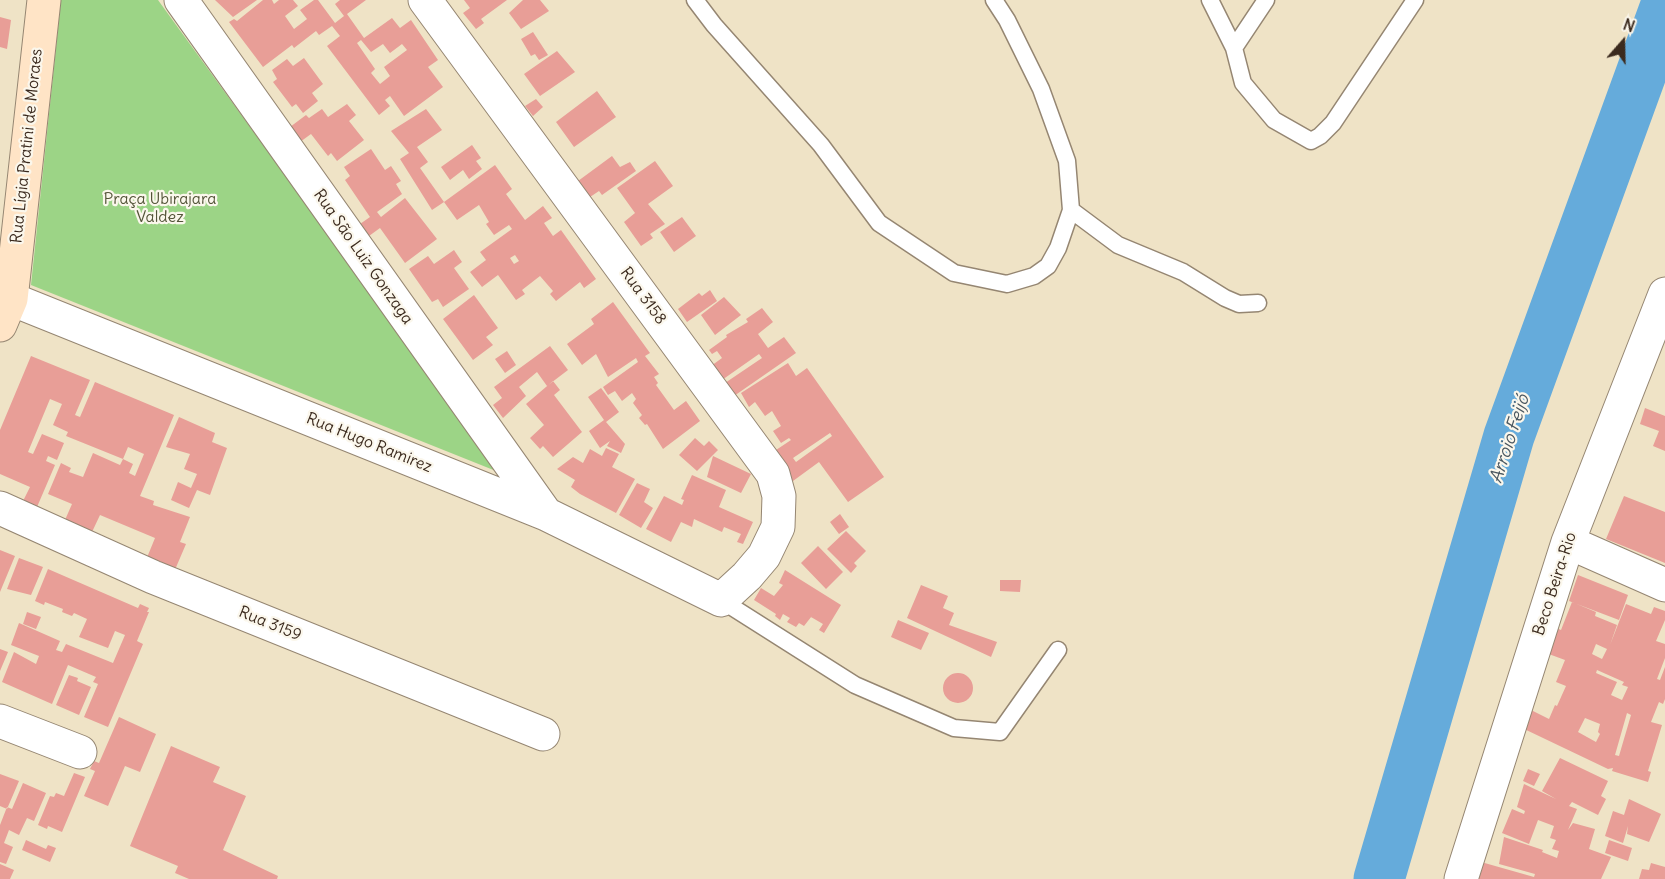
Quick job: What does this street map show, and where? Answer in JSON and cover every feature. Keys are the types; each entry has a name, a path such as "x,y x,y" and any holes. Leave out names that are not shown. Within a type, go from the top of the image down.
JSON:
{"street":[{"name":"Rua Lígia Pratini de Moraes","path":"5,312 9,220 44,0"},
{"name":"Rua São Luiz Gonzaga","path":"181,0 546,514"},
{"name":"Rua 3158","path":"425,0 773,474 779,496 778,527 764,556 722,600"},
{"name":"Beco Beira-Rio","path":"1461,879 1568,542 1665,294"},
{"name":"Rua Hugo Ramirez","path":"5,312 546,514 722,600"},
{"name":"Rua 3159","path":"0,507 153,577 543,734"},
{"path":"1568,542 1665,585"},
{"path":"0,721 80,752"}],"lane":[{"path":"695,0 714,25 821,145 879,223 954,273 1007,284 1034,276 1048,266 1058,248 1071,210 1067,161 1041,89 1007,20 994,0"},
{"path":"1210,0 1234,48 1243,83 1274,120 1311,141 1320,136 1333,123 1414,0"},
{"path":"1234,48 1266,0"},
{"path":"1071,210 1118,245 1183,273 1224,298 1239,304 1258,303"},
{"path":"722,600 855,685 954,728 1000,732 1058,650"}],"green space":[{"name":"Praça Ubirajara Valdez","path":"61,0 158,0 501,473 31,285"}],"building":[{"path":"215,0 257,0 233,17"},
{"path":"263,0 272,0 274,4 279,0 293,0 298,6 285,16 294,29 307,19 300,10 314,0 318,0 335,23 344,16 335,4 340,0 366,0 347,14 364,38 392,18 400,28 411,20 438,60 428,67 443,87 404,116 390,96 385,100 390,106 379,115 327,46 340,36 332,26 319,35 316,31 294,48 292,45 263,67 229,22 234,19 237,21","holes":["361,40 371,52 383,44 390,53 402,44 407,50 384,67 390,76 380,84 371,73 375,69 357,43"]},
{"path":"464,0 507,0 481,19 484,23 476,29 463,13 470,8"},
{"path":"523,0 540,0 549,11 521,29 509,13"},
{"path":"0,17 11,20 7,49 0,47"},
{"path":"533,32 548,55 539,60 535,54 531,56 521,39"},
{"path":"557,51 575,72 540,96 524,74"},
{"path":"304,58 323,84 312,93 318,101 303,113 296,104 292,107 273,82 277,79 272,70 287,59 293,66"},
{"path":"597,91 616,117 574,147 556,122"},
{"path":"536,99 543,107 533,116 525,106"},
{"path":"347,104 356,115 349,121 364,140 337,161 331,153 328,156 311,134 300,142 290,127 306,115 309,118 322,109 328,117"},
{"path":"426,109 442,130 417,147 428,162 420,168 444,202 432,210 400,159 409,153 391,131"},
{"path":"472,145 481,158 476,161 482,169 469,179 463,170 450,180 441,167"},
{"path":"371,149 385,170 391,166 401,181 396,184 402,194 377,212 381,217 405,198 437,239 405,263 380,228 369,236 360,224 370,217 345,180 350,176 344,167"},
{"path":"612,156 620,167 630,162 636,171 602,195 599,191 590,197 578,181"},
{"path":"655,161 673,186 648,204 665,224 650,234 653,238 641,246 624,222 635,213 617,188"},
{"path":"495,165 512,189 506,194 525,220 543,206 552,218 544,223 553,236 561,230 596,279 584,288 580,282 556,301 550,294 553,291 540,276 522,290 525,294 516,300 498,275 482,287 470,272 486,260 480,252 512,229 509,225 494,235 486,224 489,222 479,205 457,220 444,202","holes":["515,255 519,261 514,264 510,258"]},
{"path":"682,217 696,236 674,252 660,232"},
{"path":"454,250 462,262 454,268 469,289 443,307 438,299 432,302 409,269 428,256 434,264"},
{"path":"710,290 717,301 687,322 678,309 699,293 702,296"},
{"path":"474,295 498,328 486,337 493,345 473,360 443,319"},
{"path":"724,297 741,315 715,335 701,315"},
{"path":"613,302 650,353 645,356 659,374 654,377 658,383 656,385 674,410 686,401 700,421 663,449 647,424 645,425 639,418 642,415 633,403 636,399 632,393 622,401 615,391 608,395 603,387 638,362 636,358 608,377 596,354 582,365 567,344 594,324 591,319"},
{"path":"762,308 773,322 758,334 768,348 784,337 796,353 734,396 725,383 762,358 759,354 722,380 711,366 722,358 717,351 712,354 709,350 727,337 726,335 748,322 746,319"},
{"path":"550,346 568,370 547,386 537,372 519,387 526,396 503,418 493,405 502,398 494,387"},
{"path":"507,351 516,365 505,373 495,359"},
{"path":"31,356 90,380 75,415 80,417 95,382 174,415 140,496 154,501 153,505 190,517 180,542 186,544 174,572 146,560 155,538 100,515 92,532 65,520 72,504 48,494 61,463 71,468 69,472 83,477 93,453 120,465 123,459 66,436 68,432 53,425 62,404 50,399 28,452 33,454 42,434 64,443 57,460 48,456 46,461 55,465 37,507 23,501 30,487 0,474 0,430","holes":["128,447 144,454 135,476 129,473 133,464 123,459"]},
{"path":"788,363 796,376 807,368 884,477 848,502 819,462 793,481 773,452 791,440 789,438 781,443 773,431 781,426 772,411 765,416 755,402 749,407 741,393","holes":["830,433 832,436 796,462 793,458"]},
{"path":"553,381 560,390 554,395 582,432 553,457 543,446 540,449 530,438 544,425 526,404"},
{"path":"601,388 619,412 606,422 625,444 621,453 607,446 610,441 600,448 589,431 604,420 588,397"},
{"path":"1645,408 1665,416 1665,451 1653,446 1659,431 1640,424"},
{"path":"179,417 215,433 212,442 227,448 210,495 197,490 189,508 171,500 178,482 191,488 197,474 184,469 190,454 166,447"},
{"path":"695,438 704,446 709,441 718,450 697,471 679,455"},
{"path":"606,448 619,454 612,467 635,479 616,513 580,494 571,487 575,480 557,469 573,457 583,463 590,449 602,456"},
{"path":"713,456 751,474 741,493 707,477"},
{"path":"692,475 726,490 719,507 753,522 743,544 737,542 741,534 724,527 722,532 694,519 692,527 681,522 671,542 646,529 664,496 682,505 684,500 681,499"},
{"path":"637,483 650,489 644,502 653,508 641,528 619,515"},
{"path":"1624,496 1665,512 1665,563 1606,539"},
{"path":"840,514 849,527 839,534 830,522"},
{"path":"846,531 866,551 854,563 857,566 851,573 827,549"},
{"path":"818,546 843,572 826,589 801,563"},
{"path":"0,550 15,556 0,592"},
{"path":"19,558 43,567 31,595 7,589"},
{"path":"48,569 138,608 140,604 149,608 137,641 143,644 108,727 84,717 98,684 93,682 96,677 68,665 52,704 2,682 14,652 36,664 39,656 11,645 19,623 60,641 56,650 62,652 66,644 113,663 125,635 115,631 108,648 79,637 87,619 74,613 72,616 62,612 63,609 45,602 44,605 35,601"},
{"path":"785,570 841,605 824,633 819,630 823,624 811,617 804,626 799,623 796,627 787,622 790,618 783,614 780,620 775,616 776,614 754,600 761,588 774,596 783,585 779,583"},
{"path":"1578,575 1628,595 1619,620 1569,601"},
{"path":"1000,580 1021,580 1020,592 1000,591"},
{"path":"921,585 948,596 943,608 954,613 949,625 997,642 991,657 907,618"},
{"path":"1572,602 1596,612 1595,616 1617,625 1610,645 1626,604 1651,614 1654,607 1665,611 1665,620 1656,641 1665,644 1665,658 1657,679 1660,680 1665,667 1665,699 1663,704 1659,702 1651,722 1662,725 1648,771 1651,772 1648,782 1612,771 1613,768 1608,769 1520,727 1529,709 1549,719 1566,686 1556,682 1565,660 1546,653 1554,627 1561,630","holes":["1596,644 1607,649 1602,659 1592,654","1597,670 1624,682 1622,685 1628,687 1622,700 1611,695 1617,682 1596,673","1627,713 1631,715 1619,756 1615,755","1585,718 1600,724 1598,732 1600,734 1596,742 1578,732"]},
{"path":"27,612 41,617 36,629 23,624"},
{"path":"898,620 929,633 921,650 891,637"},
{"path":"0,649 8,652 0,671"},
{"path":"958,673 968,678 973,688 968,698 958,703 948,698 943,688 948,678"},
{"path":"69,675 91,687 79,715 56,705"},
{"path":"119,717 156,734 140,772 125,766 108,806 84,796 95,771 90,769 94,761 99,763"},
{"path":"171,746 220,767 213,782 246,796 223,850 278,876 277,879 189,879 175,873 178,866 130,846"},
{"path":"1560,758 1608,781 1601,796 1606,799 1598,815 1572,802 1569,806 1577,809 1568,830 1573,823 1595,829 1589,849 1611,857 1601,879 1468,879 1474,860 1534,877 1535,874 1499,864 1504,837 1543,850 1542,852 1557,858 1559,851 1552,849 1556,840 1550,838 1554,826 1538,820 1529,844 1502,833 1512,809 1524,814 1525,811 1517,807 1524,784 1556,799 1542,791"},
{"path":"1528,769 1540,774 1534,786 1523,781"},
{"path":"74,773 85,777 62,832 48,826 47,829 38,825 50,796 54,797 56,793 64,796"},
{"path":"0,774 19,781 7,809 0,806"},
{"path":"23,783 46,793 34,821 27,818 19,835 9,830 4,843 13,847 6,864 0,862 0,825 7,807 12,809"},
{"path":"1629,799 1661,814 1649,842 1627,834 1628,826 1623,843 1605,836 1613,811 1624,815"},
{"path":"26,840 46,849 48,845 56,848 50,862 22,850"},
{"path":"1609,840 1632,848 1628,861 1605,853"},
{"path":"1651,863 1665,867 1665,879 1639,879 1642,869 1649,870"},
{"path":"0,864 14,870 10,879 0,879"}],"waterway":[{"name":"Arroio Feijó","path":"1379,879 1509,436 1665,8"}]}
